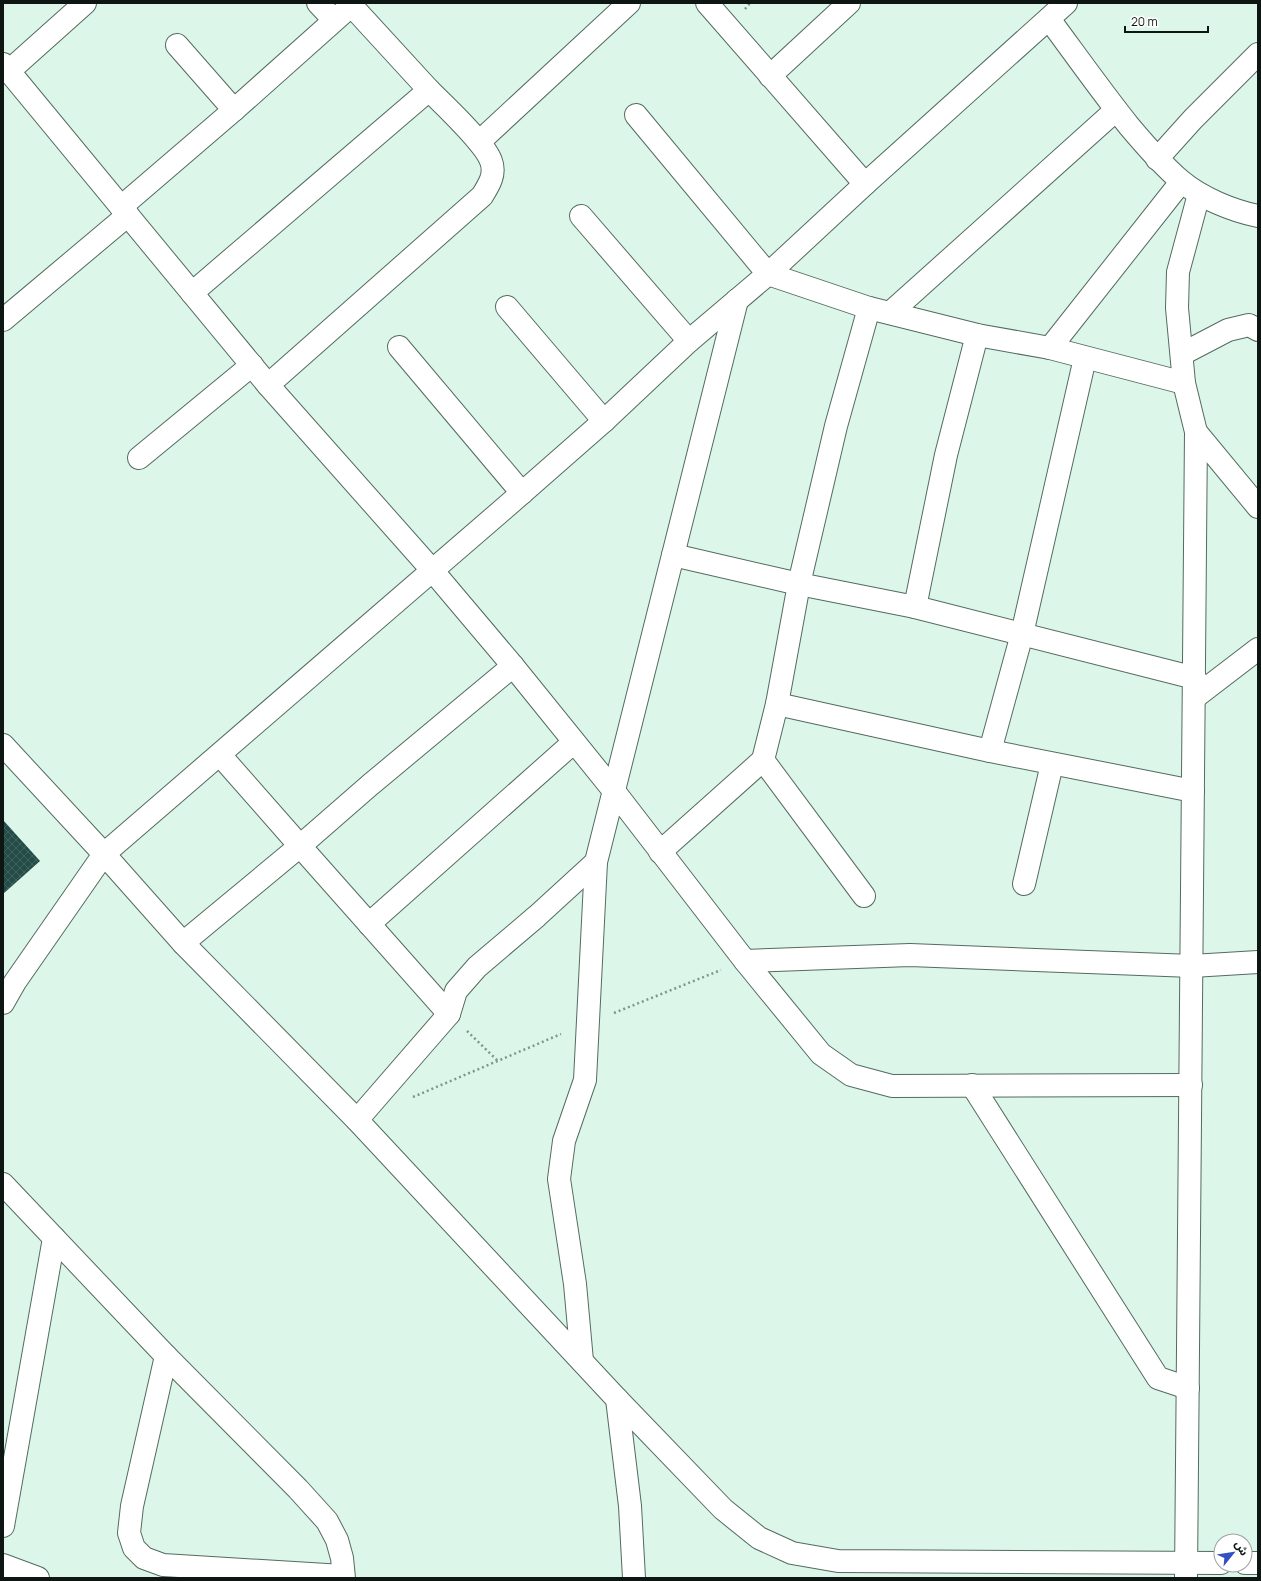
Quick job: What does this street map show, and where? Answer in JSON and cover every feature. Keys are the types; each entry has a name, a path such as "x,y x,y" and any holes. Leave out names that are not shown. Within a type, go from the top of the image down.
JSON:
{"street":[{"path":"85,3 6,68 268,385 432,570 513,666 614,791 745,961 821,1054 851,1075 892,1086 1191,1085"},
{"path":"318,3 334,20"},
{"path":"479,142 628,3"},
{"path":"707,3 865,184"},
{"path":"770,76 849,3"},
{"path":"3,1003 9,979 104,854 604,421 689,341 768,274 865,184 1066,3"},
{"path":"3,320 352,4 429,90 479,142 491,161 493,174 490,185 482,196 268,385"},
{"path":"1049,19 1116,110 1157,159 1190,188 1240,212 1258,216"},
{"path":"177,45 234,110"},
{"path":"1157,159 1193,119 1258,54"},
{"path":"192,293 429,90"},
{"path":"890,313 1116,110"},
{"path":"636,115 768,274 869,308 977,335 1050,348 1184,383"},
{"path":"1050,348 1190,188"},
{"path":"1186,1571 1195,688 1196,432 1184,383 1177,308 1178,272 1190,188"},
{"path":"581,216 689,341"},
{"path":"582,1361 575,1284 559,1179 564,1141 585,1080 596,862 737,300"},
{"path":"507,307 604,421"},
{"path":"660,852 763,760 777,704 799,584 836,426 869,308"},
{"path":"1182,354 1228,330 1249,325 1258,330"},
{"path":"915,607 946,455 977,335"},
{"path":"399,347 522,493"},
{"path":"990,751 1022,634 1084,358"},
{"path":"139,458 252,365"},
{"path":"1196,432 1258,507"},
{"path":"673,555 799,584 915,607 1022,634 1195,688 1258,649"},
{"path":"183,943 513,666"},
{"path":"777,704 1052,764 1193,791"},
{"path":"369,924 574,742"},
{"path":"3,745 104,854 183,943 358,1120 617,1399 723,1509 759,1538 792,1553 838,1561 1186,1571 1213,1565"},
{"path":"220,755 449,1014"},
{"path":"763,760 864,896"},
{"path":"1024,884 1052,764"},
{"path":"358,1120 449,1014 456,991 477,967 537,916 596,862"},
{"path":"745,961 910,955 1192,966 1258,962"},
{"path":"972,1086 1158,1378 1188,1388"},
{"path":"3,1184 166,1356 298,1489 327,1521 337,1540 342,1558 344,1577 163,1565 144,1558 134,1548 129,1533 132,1506 166,1356"},
{"path":"3,1526 54,1238"},
{"path":"617,1399 630,1506 634,1578"},
{"path":"3,1564 38,1578"}],"path":[{"path":"407,1100 588,1023 745,961"},
{"path":"449,1014 498,1061"}],"building":[{"path":"3,820 40,861 3,894"}]}
